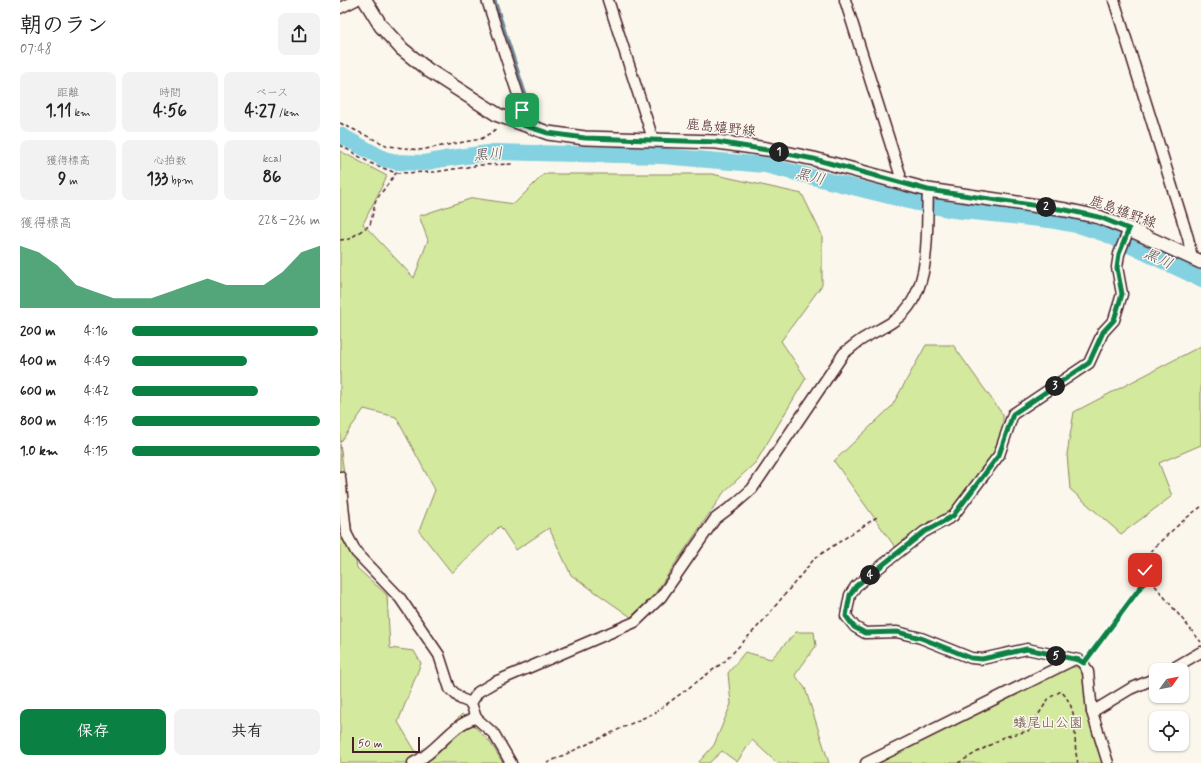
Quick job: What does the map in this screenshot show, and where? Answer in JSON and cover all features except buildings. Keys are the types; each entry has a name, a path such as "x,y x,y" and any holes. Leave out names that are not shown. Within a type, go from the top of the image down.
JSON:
{"main road":[{"name":"鹿島嬉野線","path":"364,0 381,26 402,49 428,70 498,115 548,133 585,138 717,142 767,150 898,181 928,190 1066,210 1099,217 1196,260"}],"street":[{"path":"340,8 356,0"},
{"path":"488,0 522,110 523,125"},
{"path":"608,0 653,139"},
{"path":"845,0 900,174 898,181"},
{"path":"1114,0 1196,260"},
{"path":"471,703 478,692 495,682 635,622 662,597 715,519 752,489 844,353 865,337 895,320 909,308 917,294 924,273 928,190"},
{"path":"1108,763 1092,712 1088,672 1084,663 1027,649 982,659 971,658 921,638 897,632 865,633 854,627 846,616 850,595 856,586 924,532 953,516 999,455 1013,414 1089,363 1103,332 1114,320 1122,294 1117,268 1119,254 1129,229"},
{"path":"340,478 346,533 356,552 400,598 439,656 450,689 461,699 471,703 476,718 494,734 511,763"},
{"path":"1182,663 1201,652"},
{"path":"866,763 1073,660"},
{"path":"1092,712 1130,689 1149,681"},
{"path":"413,763 424,758 466,720 476,718"}],"path":[{"path":"340,123 388,146 420,150 481,139 494,130 498,115"},
{"path":"340,144 370,163 396,173 435,172 480,165 514,164"},
{"path":"340,240 349,239 370,225 376,200 396,173"},
{"path":"1201,507 1190,514 1149,554 1145,570 1148,577 1201,642"},
{"path":"547,763 662,708 725,661 762,622 815,558 877,517"},
{"path":"1084,663 1148,577"},
{"path":"958,763 1004,738 1028,731 1049,698 1061,691 1069,700 1077,733 1075,752 1078,763"}],"green space":[{"path":"340,151 387,176 363,224 414,278 428,240 419,216 473,198 514,204 544,174 712,174 802,194 822,235 822,285 781,341 806,378 756,462 724,492 654,595 631,617 571,575 549,528 516,550 500,526 452,573 419,531 435,490 396,417 364,409 340,443"},
{"path":"926,345 953,345 1003,415 1003,431 995,454 953,511 895,547 834,461 892,406"},
{"path":"1201,346 1201,445 1159,463 1172,496 1121,534 1070,489 1067,454 1074,412"},
{"path":"340,444 357,568 387,595 390,648 414,651 421,663 398,722 419,757 462,714 490,742 503,763 340,763"},
{"path":"796,632 814,632 816,646 795,675 805,688 829,763 777,763 752,740 737,762 722,751 709,763 698,763 714,745 731,704 728,673 745,652 771,659"},
{"name":"蟻尾山公園","path":"1067,667 1078,667 1083,675 1087,710 1103,763 875,763"}],"waterway":[{"path":"495,0 534,119"},
{"name":"黒川","path":"340,135 384,159 397,162 423,163 495,152 663,156 765,165 917,203 953,210 1049,220 1081,226 1108,235 1201,279"}],"route":[{"path":"522,110 523,125 548,133 585,138 717,142 767,150 814,159 928,190 1066,210 1099,217 1129,229 1119,254 1117,268 1122,294 1114,320 1103,332 1089,363 1013,414 999,455 953,516 924,532 856,586 850,595 846,616 854,627 865,633 897,632 921,638 971,658 982,659 1027,649 1073,660 1079,660 1084,663 1148,577 1145,570"}]}
